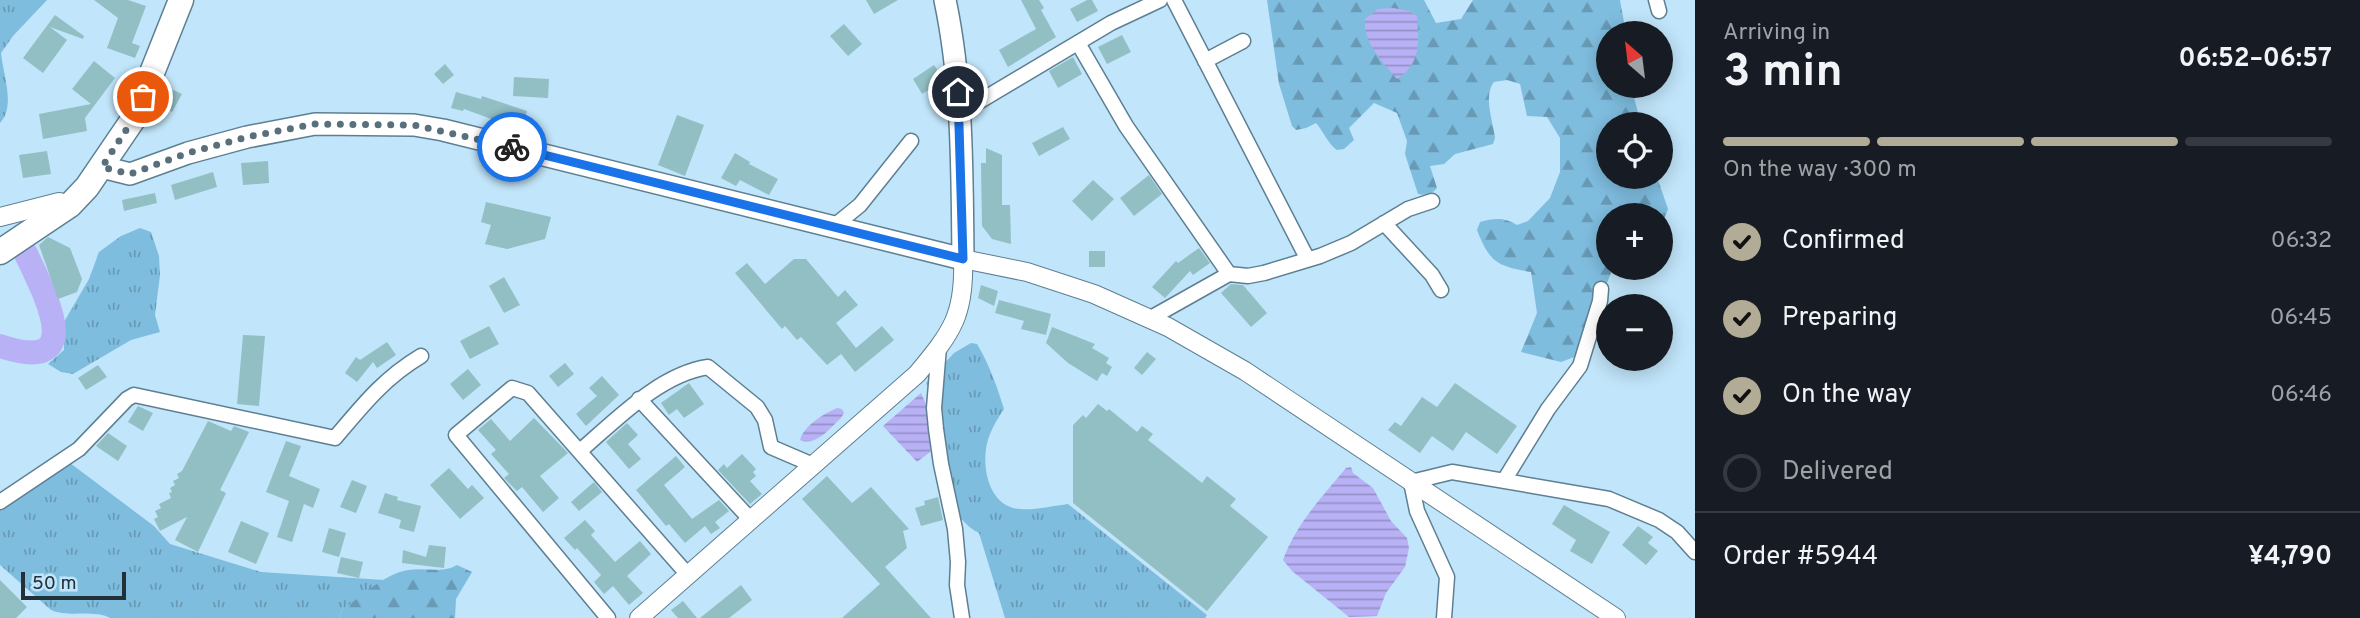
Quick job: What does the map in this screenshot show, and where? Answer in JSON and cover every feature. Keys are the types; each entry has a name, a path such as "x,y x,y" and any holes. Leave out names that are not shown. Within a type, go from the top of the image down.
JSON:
{"highway":[{"path":"0,252 70,205 102,167 134,118 179,5"}],"main road":[{"path":"102,167 130,174 212,146 304,126 348,123 414,125 963,259 960,113 951,28 945,0"}],"street":[{"path":"960,113 1111,23 1160,0"},
{"path":"1174,0 1307,258"},
{"path":"1205,61 1243,41"},
{"path":"1078,43 1126,126 1229,274"},
{"path":"833,227 860,205 911,141"},
{"path":"1149,319 1229,274 1248,276 1264,273 1320,256 1351,243 1408,209 1432,201"},
{"path":"0,217 59,202 70,205"},
{"path":"1384,223 1432,275 1441,290"},
{"path":"639,618 917,374 939,347 960,309 964,285 963,259 1027,272 1094,294 1168,327 1245,371 1616,618"},
{"path":"1506,479 1548,409 1580,366 1600,301 1601,289"},
{"path":"939,347 934,408 941,464 955,529 957,585 962,618"},
{"path":"0,502 79,449 134,395 335,438 383,383 397,370 421,356"},
{"path":"580,451 639,399 692,369 708,367 757,407 765,420 771,447 813,466"},
{"path":"607,618 456,435 512,388 528,393 688,575"},
{"path":"639,399 751,520"},
{"path":"1411,481 1452,472 1506,479 1609,499 1665,523 1684,538 1695,552"},
{"path":"1411,481 1417,511 1447,577 1444,618"}],"green space":[{"path":"0,0 47,0 1,53 8,99 5,116 0,123"},
{"path":"1267,0 1424,0 1436,23 1461,19 1473,0 1620,0 1624,21 1596,21 1596,98 1634,98 1638,112 1596,112 1596,189 1661,189 1666,203 1596,203 1596,280 1608,280 1602,294 1596,294 1596,310 1577,356 1561,362 1521,352 1537,313 1531,272 1510,268 1496,261 1486,250 1477,230 1480,222 1490,220 1504,219 1517,225 1528,221 1550,198 1560,172 1560,138 1547,117 1527,116 1520,84 1507,80 1494,82 1489,94 1495,138 1493,144 1455,154 1444,164 1430,166 1437,188 1424,195 1418,194 1405,154 1407,141 1397,113 1374,103 1349,128 1354,140 1344,149 1337,150 1316,123 1296,130 1292,126 1279,84"},
{"path":"140,228 151,232 159,256 160,275 155,315 160,332 131,340 73,374 61,372 48,364 64,350 64,322 89,279 99,252 121,236"},
{"path":"971,343 977,344 985,359 1004,409 990,433 985,457 989,484 998,499 1019,509 1068,504 1207,615 1205,618 1005,618 979,533 966,524 954,510 944,493 931,453 930,415 934,400 926,383 954,353"},
{"path":"62,457 154,526 170,544 261,572 384,580 342,610 339,618 110,618 51,610 0,565 0,509 20,495"},
{"path":"457,565 472,572 456,599 455,618 339,618 342,610 390,576 414,569 439,570"}],"shaded area":[{"path":"1378,9 1409,11 1417,16 1418,26 1418,44 1414,60 1411,67 1397,79 1370,44 1365,27 1365,19"},
{"path":"921,393 929,411 930,452 917,462 883,426"},
{"path":"837,408 844,413 827,431 812,441 800,440 815,421"},
{"path":"1351,467 1353,473 1373,488 1391,521 1407,538 1409,548 1405,567 1386,593 1377,616 1349,617 1292,571 1283,560 1310,511 1346,468"}],"building":[{"path":"94,0 128,0 146,6 132,43 140,46 135,58 107,48 118,18"},
{"path":"866,0 898,0 874,14"},
{"path":"1021,0 1039,0 1044,8 1041,10 1056,37 1008,67 999,50 1036,29"},
{"path":"1092,0 1098,11 1077,22 1070,9"},
{"path":"55,15 84,36 83,39 50,27 67,40 43,73 23,58"},
{"path":"844,24 862,44 848,56 830,36"},
{"path":"1122,35 1131,52 1107,64 1098,47"},
{"path":"1073,57 1082,74 1058,88 1049,71"},
{"path":"94,61 115,78 85,118 87,131 43,139 39,114 91,104 72,89"},
{"path":"445,64 454,75 443,84 434,74"},
{"path":"934,65 941,75 936,78 940,83 922,94 913,79"},
{"path":"514,77 549,79 548,98 513,96"},
{"path":"163,85 182,94 172,112 156,103"},
{"path":"456,92 481,99 482,96 527,111 522,130 464,109 451,108"},
{"path":"677,115 704,125 685,176 658,165"},
{"path":"1063,127 1070,139 1039,156 1032,143"},
{"path":"986,148 1002,155 1002,205 1010,205 1011,244 992,239 982,226 981,163 986,163"},
{"path":"47,151 51,174 23,178 19,155"},
{"path":"735,153 750,162 749,164 778,179 769,195 740,180 736,186 721,178"},
{"path":"268,161 269,183 243,185 241,163"},
{"path":"213,172 217,187 175,200 171,185"},
{"path":"1149,175 1162,194 1134,216 1120,198"},
{"path":"1093,180 1114,199 1092,221 1072,201"},
{"path":"155,193 157,203 124,211 122,200"},
{"path":"486,202 551,217 545,239 507,249 485,244 491,225 481,222"},
{"path":"48,237 70,248 82,279 77,292 58,299 39,245"},
{"path":"1199,248 1210,263 1193,275 1190,271 1165,298 1152,287 1176,261 1178,263"},
{"path":"1089,251 1105,251 1105,267 1089,267"},
{"path":"794,259 806,259 838,297 845,290 858,305 836,323 856,348 882,326 894,340 855,372 841,354 827,365 801,337 797,340 785,326 782,329 735,273 747,263 765,284"},
{"path":"504,277 520,305 504,313 489,286"},
{"path":"1231,284 1243,285 1267,313 1251,327 1221,293"},
{"path":"981,285 998,291 994,306 978,298"},
{"path":"999,300 1051,314 1046,335 1021,329 1024,321 995,313"},
{"path":"489,326 499,344 470,359 460,341"},
{"path":"1052,327 1095,344 1092,348 1109,358 1106,363 1112,367 1107,376 1102,373 1097,381 1068,363 1046,343"},
{"path":"243,335 265,336 259,406 237,404"},
{"path":"387,342 396,355 377,368 373,362 357,382 345,373 356,357 360,360"},
{"path":"1147,352 1156,359 1142,375 1134,368"},
{"path":"565,363 574,374 558,387 549,376"},
{"path":"98,365 107,377 86,390 78,378"},
{"path":"468,369 481,385 463,400 450,384"},
{"path":"602,376 619,395 586,426 576,414 597,396 589,388"},
{"path":"689,383 704,404 684,418 677,409 669,415 661,403"},
{"path":"1455,383 1517,426 1497,454 1466,432 1453,451 1432,436 1420,453 1388,430 1395,422 1401,426 1422,397 1437,407"},
{"path":"1098,404 1107,411 1109,409 1137,432 1142,426 1153,434 1148,440 1202,483 1207,476 1236,499 1230,506 1268,537 1207,611 1073,503 1073,425 1083,415 1086,418"},
{"path":"138,406 153,413 143,431 128,422"},
{"path":"534,418 568,453 540,476 559,498 543,512 522,487 517,491 504,478 509,474 491,454 496,450 478,430 491,419 510,441"},
{"path":"208,421 231,431 234,426 249,432 220,490 226,493 198,552 175,540 187,517 160,531 154,519 158,517 155,511 161,508 159,504 171,498 169,493 172,492 170,488 175,485 173,481 179,478 177,474 182,471"},
{"path":"627,423 638,435 628,444 641,459 629,469 606,442"},
{"path":"108,433 127,446 118,461 96,446"},
{"path":"286,441 301,446 289,476 320,489 313,508 304,504 292,542 277,537 289,501 266,492"},
{"path":"742,454 756,469 753,472 756,476 750,481 762,494 750,504 718,470 724,464 727,468"},
{"path":"676,456 685,467 664,485 692,519 719,500 729,511 715,522 720,528 711,534 705,526 685,543 669,524 666,526 636,490"},
{"path":"449,468 468,489 472,485 484,498 460,519 430,485"},
{"path":"827,476 852,503 871,487 909,529 903,531 907,548 885,567 931,618 842,618 880,584 802,499"},
{"path":"352,480 367,486 356,513 340,507"},
{"path":"594,482 602,492 579,511 571,502"},
{"path":"385,493 398,497 397,500 421,506 414,532 399,528 401,520 378,513"},
{"path":"938,497 943,520 921,526 915,508 925,505 924,501"},
{"path":"1564,505 1610,532 1592,564 1570,551 1576,540 1552,524"},
{"path":"585,520 595,531 591,535 615,562 640,541 651,554 627,576 643,593 629,605 613,586 604,594 594,582 601,575 577,548 575,550 564,538"},
{"path":"241,521 269,533 256,564 228,552"},
{"path":"1638,526 1653,537 1648,543 1658,551 1646,565 1622,545"},
{"path":"329,528 346,533 339,557 322,552"},
{"path":"429,545 446,547 444,568 402,563 403,550 426,557"},
{"path":"341,557 363,562 359,578 337,573"},
{"path":"0,580 27,607 16,618 0,618"},
{"path":"741,585 752,600 729,618 700,618"},
{"path":"683,601 697,618 678,618 671,610"}],"waterway":[{"path":"0,346 27,352 44,350 52,341 54,326 50,309 26,254"}],"way so far":[{"path":"143,97 134,118 102,167 130,174 188,153 247,137 315,124 414,125 512,147"}],"route":[{"path":"512,147 963,259 958,92"}]}
